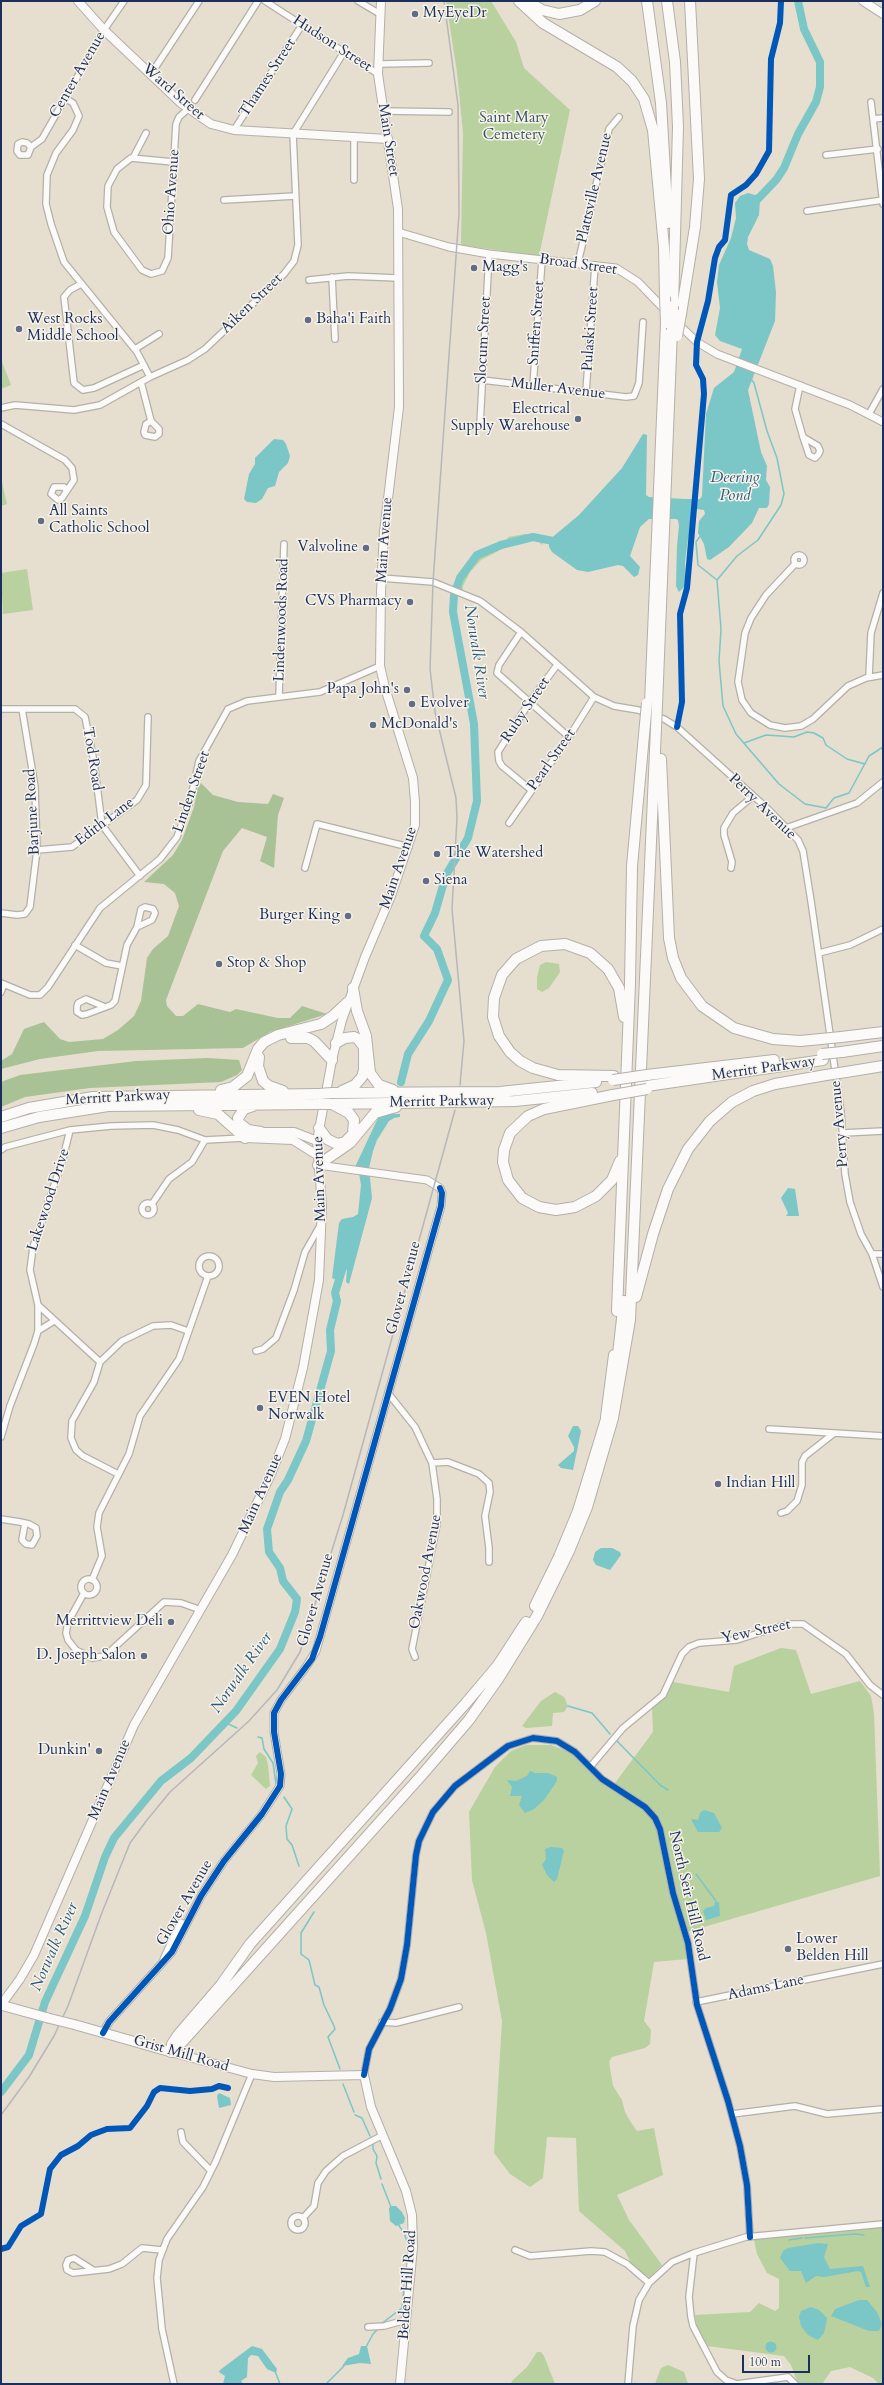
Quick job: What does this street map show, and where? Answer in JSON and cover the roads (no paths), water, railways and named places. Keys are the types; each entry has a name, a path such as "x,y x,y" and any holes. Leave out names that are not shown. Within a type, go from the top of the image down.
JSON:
{"highway":[{"path":"519,1 543,23 617,67 632,81 644,99 653,130 668,301 672,330 673,395 662,492"},
{"path":"527,1 542,10 559,14 580,10 595,1"},
{"path":"647,1 664,140 668,246 668,301"},
{"path":"667,1 676,73 678,133 668,301"},
{"path":"171,2052 172,2044 178,2035 221,1985 248,1947 466,1703 512,1644 537,1602 568,1534 586,1488 606,1417 620,1344 626,1288 652,727 660,640 662,492 672,330 681,314 696,220 699,179 690,1"},
{"path":"654,705 651,682 661,528"},
{"path":"652,727 668,931 673,958 681,978 702,1006 734,1028 772,1039 821,1039 883,1032"},
{"path":"606,1417 617,1332 632,866 652,727"},
{"path":"623,1370 633,1272 652,727"},
{"path":"613,1078 549,1073 527,1065 506,1047 495,1023 494,998 502,975 516,959 541,946 559,944 584,949 604,964 616,981 622,999 625,1030 626,1083"},
{"path":"353,988 357,1011 366,1036 370,1073 373,1078 383,1088 417,1093"},
{"path":"196,1095 233,1087 247,1076 256,1052 264,1042 278,1036 321,1024 333,1016 348,1002"},
{"path":"319,1128 327,1139 337,1144 345,1142 353,1134 354,1120 343,1107 331,1099 355,1085 364,1070 364,1047 362,1042 358,1039 349,1037 336,1043"},
{"path":"299,1093 278,1090 263,1081 260,1075 258,1060 266,1045 282,1039 308,1038 319,1044 332,1060"},
{"name":"Merritt Parkway","path":"843,1055 883,1046"},
{"name":"Merritt Parkway","path":"1,1128 39,1116 73,1110 148,1104 316,1104 331,1099 417,1093 516,1091 647,1074 843,1055 883,1053"},
{"name":"Merritt Parkway","path":"1,1117 36,1106 94,1097 299,1093 318,1094 331,1099 433,1102 515,1101 613,1093 823,1057"},
{"path":"171,2052 184,2040 434,1762 469,1720 498,1679 548,1595 579,1527 607,1442 623,1370 630,1347 638,1292 656,1223 673,1178 694,1141 717,1114 746,1094 775,1084 883,1066"},
{"path":"613,1093 544,1109 533,1113 520,1122 510,1134 504,1150 504,1169 511,1185 527,1202 544,1208 569,1209 587,1202 604,1189 617,1170 624,1119"},
{"path":"318,1165 350,1143 369,1119 379,1111 433,1102"},
{"path":"148,1104 163,1108 210,1111 223,1117 245,1138"},
{"path":"260,1104 244,1109 238,1118 239,1123 245,1129 261,1132"},
{"path":"230,1125 231,1139"},
{"name":"Grist Mill Road","path":"1,2005 171,2052"}],"main road":[{"name":"Ward Street","path":"78,1 104,30 188,109 211,124 234,130 388,139"},
{"name":"Main Street","path":"381,1 378,74 396,187 398,278"},
{"path":"863,1 883,14"},
{"name":"Main Avenue","path":"1,2005 20,1979 34,1955 134,1725 245,1530 274,1466 288,1430 303,1368 318,1286 322,1251 317,1155 319,1128 332,1060 348,1002 409,847 415,825 416,802 412,778 384,688 380,666 381,578 384,532 399,408 398,278"},
{"path":"261,1132 294,1132 318,1141"},
{"path":"245,1138 293,1140 317,1155"},
{"name":"Grist Mill Road","path":"171,2052 252,2074 282,2078 364,2075"},
{"name":"Belden Hill Road","path":"364,2075 369,2100 406,2191 412,2215 414,2236 400,2384"}],"street":[{"name":"Center Avenue","path":"31,147 42,139 104,30 124,1"},
{"path":"152,74 199,1"},
{"path":"195,100 258,1"},
{"name":"Hudson Street","path":"265,1 378,74"},
{"path":"358,1 380,14"},
{"name":"Thames Street","path":"234,130 302,25"},
{"path":"293,134 344,52"},
{"path":"379,64 429,63"},
{"path":"65,98 73,103 78,112 78,121 50,163 45,189 46,204 64,262 135,349 150,377"},
{"path":"871,102 878,149 883,204"},
{"name":"Ohio Avenue","path":"133,158 122,163 111,179 107,199 108,214 114,232 124,247 144,272 155,274 163,270 168,258 173,162 177,122 188,109"},
{"path":"383,111 449,112"},
{"name":"Plattsville Avenue","path":"578,263 609,129 618,117"},
{"path":"874,119 883,118"},
{"path":"146,133 133,158 173,162"},
{"name":"Aiken Street","path":"1,408 15,405 74,410 100,405 150,377 188,360 205,349 289,269 296,257 298,245 293,134"},
{"path":"354,137 354,180"},
{"path":"826,155 878,149"},
{"path":"224,200 295,196"},
{"path":"807,211 883,200"},
{"name":"Broad Street","path":"398,232 449,247 490,254 616,268 627,274 697,342 725,357 800,385 869,414 883,422"},
{"name":"Slocum Street","path":"480,425 490,254"},
{"name":"Sniffen Street","path":"533,386 542,260"},
{"name":"Pulaski Street","path":"586,392 595,265"},
{"path":"309,280 332,277 398,278"},
{"path":"332,277 335,339"},
{"path":"81,284 70,290 64,297 74,383 83,390 94,388 144,365"},
{"name":"Muller Avenue","path":"482,380 634,396 638,383 643,322"},
{"path":"135,349 159,334"},
{"path":"141,382 151,421"},
{"path":"800,385 795,409 803,437"},
{"path":"869,414 883,389"},
{"path":"1,424 65,460 74,474 74,480 66,490"},
{"name":"Lindenwoods Road","path":"280,696 284,544"},
{"path":"795,564 769,591 748,625 738,673 739,691 745,706 756,718 767,724 781,728 797,726 812,720 848,686 869,677 883,675"},
{"name":"Perry Avenue","path":"381,578 419,580 447,586 480,601 521,632 594,697 614,706 638,710 664,719 676,727 798,840 803,851 819,953 843,1133 845,1174 850,1202 861,1234 872,1254 883,1287"},
{"path":"869,677 871,633 883,593"},
{"path":"521,632 497,670 499,675 569,737"},
{"name":"Ruby Street","path":"531,790 502,766 498,756 502,743 529,703 558,665"},
{"name":"Linden Street","path":"2,984 30,995 40,995 48,987 100,908 160,859 177,837 190,801 199,761 228,709 247,701 280,696 304,696 320,692 380,666"},
{"name":"Pearl Street","path":"508,823 569,737 594,697"},
{"name":"Tod Road","path":"1,708 75,709 85,716 94,762 102,825 140,876"},
{"name":"Barjune Road","path":"1,913 17,915 25,914 30,907 37,850 35,787 22,709"},
{"name":"Edith Lane","path":"37,850 72,847 137,800 146,785 148,717"},
{"path":"786,828 857,803 883,782"},
{"path":"731,868 732,862 724,835 724,828 733,813 752,797"},
{"path":"305,868 317,824 409,847"},
{"path":"105,1007 112,1005 118,995 126,945 137,927"},
{"path":"819,953 850,945 883,929"},
{"path":"75,945 106,963 122,966"},
{"path":"1,992 2,984"},
{"path":"1,1150 6,1147 70,1130 154,1125 178,1130 205,1140 245,1138 261,1132"},
{"name":"Lakewood Drive","path":"38,1331 38,1305 30,1270 30,1258 68,1142 70,1130"},
{"path":"843,1133 883,1131"},
{"path":"152,1204 169,1179 192,1162 205,1140"},
{"name":"Glover Avenue","path":"103,2033 110,2022 172,1952 195,1906 224,1861 280,1786 281,1780 274,1732 274,1713 281,1700 306,1667 316,1650 441,1206 442,1193 437,1185 427,1180 318,1165"},
{"path":"256,1351 263,1349 276,1338 294,1290 302,1261 321,1223"},
{"path":"872,1254 883,1254"},
{"path":"93,1581 102,1556 97,1527 99,1513 129,1454 140,1416 174,1368 186,1341 188,1331 208,1276"},
{"path":"38,1305 100,1362"},
{"path":"1,1437 10,1406 38,1331 54,1321"},
{"path":"118,1474 82,1456 76,1450 71,1438 72,1421 94,1382 100,1362 122,1341 153,1326 171,1325 188,1331"},
{"name":"Oakwood Avenue","path":"388,1393 415,1427 432,1463 438,1499 437,1524 412,1649 415,1657"},
{"path":"770,1428 833,1434 883,1436"},
{"path":"781,1513 787,1511 797,1501 802,1485 802,1462 805,1456 833,1434"},
{"path":"432,1463 448,1462 483,1477 489,1482 490,1492 485,1516 490,1548 489,1562"},
{"path":"1,1519 25,1523"},
{"path":"84,1593 91,1594 95,1592 97,1585 93,1581 87,1580 82,1583 84,1593 68,1622 66,1633 68,1640 76,1650 92,1658 105,1656 164,1602 181,1603 200,1610"},
{"name":"Yew Street","path":"590,1767 623,1728 663,1695 682,1654 689,1647 699,1643 737,1640 789,1623 802,1624 846,1654 870,1685 883,1696"},
{"name":"North Seir Hill Road","path":"364,2075 369,2049 398,1990 405,1963 419,1841 428,1820 442,1799 455,1786 501,1751 523,1740 539,1738 557,1741 575,1752 602,1779 645,1807 658,1823 665,1843 673,1893 688,1944 696,2002 732,2114 746,2178 750,2237"},
{"name":"Adams Lane","path":"696,2002 883,1964"},
{"path":"382,2022 396,2023 459,2007"},
{"path":"174,2384 166,2349 158,2289 158,2271 162,2250 166,2239 211,2171 252,2074"},
{"path":"732,2114 795,2106 827,2114 883,2109"},
{"path":"181,2132 183,2142 211,2171"},
{"path":"302,2218 314,2206 318,2182 326,2171 343,2156 382,2135"},
{"path":"628,2384 634,2318 641,2296 649,2283 670,2264 694,2253 750,2237 883,2224"},
{"path":"93,2270 119,2266 142,2248 162,2250"},
{"path":"515,2250 530,2256 591,2250 605,2252 627,2264 649,2283"},
{"path":"694,2253 689,2297 691,2318 717,2372 726,2380 737,2384 788,2377 795,2384"},
{"path":"368,2327 406,2320"}],"water":[{"name":"Deering Pond","path":"763,192 764,195 760,200 759,215 748,237 747,244 749,250 770,259 773,266 776,292 775,321 748,390 761,452 767,466 766,480 770,487 769,504 767,508 759,508 752,523 729,547 710,560 707,559 704,544 698,533 699,521 705,514 704,510 696,509 692,514 694,520 688,539 685,562 685,586 679,592 676,586 679,526 678,520 676,519 649,519 640,527 630,556 640,567 638,575 634,577 623,566 618,565 588,572 577,570 552,552 549,547 549,540 579,515 622,468 643,434 647,435 646,495 649,497 684,499 700,499 702,496 706,414 714,388 734,372 742,349 720,341 715,335 720,308 717,282 719,265 731,238 736,218 735,203 740,196 748,193 755,195"},
{"path":"274,439 283,440 286,444 290,456 288,463 279,472 275,486 268,488 262,499 256,503 247,502 244,499 249,474 255,464 255,458"},
{"path":"380,1114 400,1114 400,1117 389,1121 377,1140 373,1151 369,1168 372,1198 349,1284 346,1282 347,1269 339,1281 332,1278 339,1223 342,1219 353,1217 358,1214 361,1185 358,1167 355,1167"},
{"path":"788,1188 795,1189 799,1216 786,1216 788,1213 781,1198"},
{"path":"573,1426 578,1426 581,1431 573,1470 561,1468 558,1465 574,1451 574,1447 568,1436"},
{"path":"601,1548 612,1548 620,1552 621,1555 610,1570 596,1565 593,1560 595,1552"},
{"path":"530,1771 535,1773 548,1773 557,1777 557,1781 544,1800 534,1809 525,1813 519,1805 522,1796 510,1796 512,1787 507,1780 516,1781 527,1776"},
{"path":"704,1810 714,1813 722,1828 719,1832 698,1832 691,1819 698,1820 700,1813"},
{"path":"551,1847 562,1848 564,1851 557,1879 554,1882 547,1875 542,1865 546,1859 545,1849"},
{"path":"715,1902 719,1902 720,1916 706,1920 703,1911 706,1908 714,1906"},
{"path":"219,2093 230,2098 231,2105 219,2108 217,2096"},
{"path":"396,2206 402,2212 405,2218 404,2223 396,2226 390,2221 389,2208"},
{"path":"818,2243 828,2244 824,2257 830,2269 863,2266 870,2287 866,2287 861,2272 858,2271 824,2277 816,2276 806,2283 801,2271 790,2271 780,2258 783,2251 788,2248"},
{"path":"859,2300 867,2300 877,2312 882,2324 879,2331 869,2331 831,2316 835,2309"},
{"path":"811,2307 819,2310 827,2318 824,2333 818,2340 808,2335 801,2326 799,2317 801,2311"},
{"path":"769,2342 773,2342 775,2343 775,2351 769,2352 766,2349 766,2345"},
{"path":"252,2346 262,2349 277,2369 276,2373 267,2369 258,2356 251,2355 248,2358 247,2377 241,2381 243,2384 223,2384 225,2376 219,2372 220,2370"},
{"path":"361,2346 367,2346 371,2364 360,2363 342,2366 348,2358 359,2354"}],"waterway":[{"name":"Norwalk River","path":"756,201 776,180 784,168 798,134 816,102 820,87 820,62 804,29 798,1"},
{"path":"751,379 754,383 767,431 777,458 784,494 781,505 758,540 737,556 717,580 721,629 719,661 723,706 736,734 779,784 805,804 826,808 834,798 849,793 869,756 883,747"},
{"path":"701,535 696,542 698,565 717,580"},
{"name":"Norwalk River","path":"401,1082 408,1054 429,1021 448,980 437,949 424,936 435,913 446,875 468,838 477,801 474,724 453,612 454,595 460,578 477,555 501,545 533,537 558,542"},
{"path":"744,743 766,735 794,737 807,732 814,733 823,738 826,745 847,759 865,764"},
{"name":"Norwalk River","path":"1,2092 29,2055 45,2002 85,1916 105,1857 114,1838 161,1781 191,1758 236,1711 280,1649 295,1612 297,1599 283,1581 280,1568 269,1552 267,1529 280,1492 288,1480 306,1441 331,1351 330,1330 337,1301 335,1293 342,1270"},
{"path":"568,1706 592,1713 610,1734"},
{"path":"224,1722 237,1728"},
{"path":"258,1737 262,1738 264,1749 273,1763 276,1784"},
{"path":"616,1740 660,1785 668,1790"},
{"path":"284,1797 292,1809 286,1826 287,1839 292,1845 299,1866"},
{"path":"696,1874 716,1901"},
{"path":"314,1912 301,1933 301,1954 309,1960 315,1985 319,1987 324,2005 334,2026 335,2029 328,2037 340,2069"},
{"path":"343,2084 354,2112"},
{"path":"355,2115 362,2118 370,2136"},
{"path":"373,2143 373,2149 377,2156 376,2163 381,2179"},
{"path":"382,2184 391,2207"},
{"path":"398,2224 404,2233 408,2244 407,2264"},
{"path":"805,2238 855,2234 864,2235"},
{"path":"789,2240 802,2238"},
{"path":"381,2324 402,2308 406,2267"},
{"path":"366,2347 373,2334 378,2329"},
{"path":"326,2384 344,2366"},
{"path":"275,2371 280,2384"}],"railway":[{"path":"444,1 458,105 459,214 433,582 430,669 435,712 456,798 457,818 452,909 464,1041 460,1085"},
{"path":"1,2115 29,2077 54,2036 68,2006 101,1915 130,1843 170,1792 249,1721 277,1690 300,1652 343,1515 455,1110"}],"place":[{"name":"MyEyeDr","path":"415,14"},
{"name":"Magg's","path":"474,268"},
{"name":"Baha'i Faith","path":"308,320"},
{"name":"West Rocks Middle School","path":"19,329"},
{"name":"Electrical Supply Warehouse","path":"578,419"},
{"name":"All Saints Catholic School","path":"41,521"},
{"name":"Valvoline","path":"366,548"},
{"name":"CVS Pharmacy","path":"410,602"},
{"name":"Papa John's","path":"407,690"},
{"name":"Evolver","path":"412,704"},
{"name":"McDonald's","path":"373,725"},
{"name":"The Watershed","path":"437,854"},
{"name":"Siena","path":"426,881"},
{"name":"Burger King","path":"348,916"},
{"name":"Stop & Shop","path":"219,964"},
{"name":"EVEN Hotel Norwalk","path":"260,1408"},
{"name":"Indian Hill","path":"718,1484"},
{"name":"Merrittview Deli","path":"171,1622"},
{"name":"D. Joseph Salon","path":"144,1656"},
{"name":"Dunkin'","path":"99,1751"},
{"name":"Lower Belden Hill","path":"788,1949"}],"park label":[{"name":"Saint Mary Cemetery","path":"514,128"}]}
